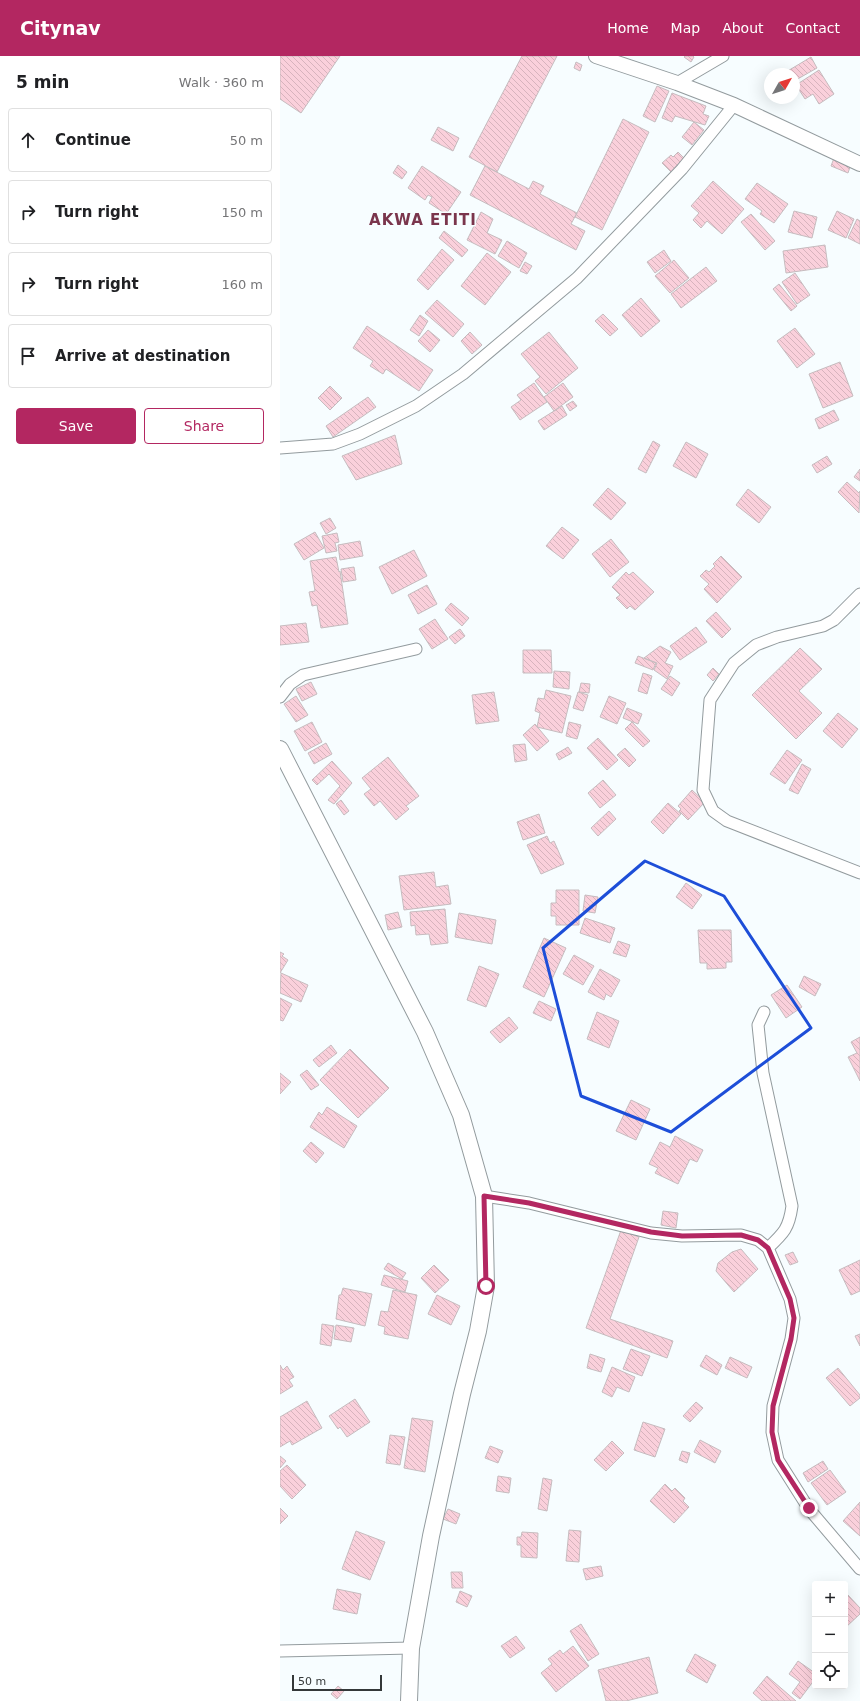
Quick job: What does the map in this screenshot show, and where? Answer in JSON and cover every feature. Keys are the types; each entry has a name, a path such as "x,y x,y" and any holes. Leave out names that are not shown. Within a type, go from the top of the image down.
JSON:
{"main road":[{"path":"280,749 425,1032 461,1115 484,1196 486,1286 478,1331 462,1394 431,1536 411,1648 408,1701"}],"street":[{"path":"596,56 677,83 734,105 860,164"},
{"path":"677,83 723,56"},
{"path":"280,448 333,444 360,434 416,406 463,374 577,278 682,169 734,105"},
{"path":"860,594 834,620 823,626 778,637 756,645 734,662 710,700 703,790 713,811 727,821 860,873"},
{"path":"280,697 290,684 303,675 416,649"},
{"path":"764,1012 758,1025 763,1073 792,1206 790,1222 785,1232 768,1248"},
{"path":"484,1196 529,1203 651,1232 682,1236 741,1235 758,1240 768,1248 790,1299 794,1318 791,1339 773,1406 772,1432 778,1460 809,1508 860,1569"},
{"path":"280,1651 411,1648"}],"highlighted area":[{"path":"645,861 724,896 811,1028 671,1132 581,1096 543,948"}],"building":[{"path":"280,56 340,56 301,113 280,99"},
{"path":"522,56 557,56 497,172 469,157"},
{"path":"684,57 694,57 691,62"},
{"path":"811,57 817,68 800,78 800,68 793,68"},
{"path":"576,62 582,65 580,71 574,68"},
{"path":"819,70 834,94 819,104 813,94 805,99 800,91 800,82"},
{"path":"657,86 669,91 655,122 643,116"},
{"path":"672,93 706,106 703,114 709,116 705,125 675,116 672,122 662,118"},
{"path":"623,119 649,132 602,230 575,217"},
{"path":"694,122 704,130 692,145 682,137"},
{"path":"438,127 459,138 453,151 431,140"},
{"path":"678,152 685,159 671,172 662,163 671,155 673,157"},
{"path":"834,158 851,164 848,173 831,166"},
{"path":"398,165 407,172 402,179 393,173"},
{"path":"422,166 461,192 446,214 429,203 432,197 428,195 425,200 408,188"},
{"path":"485,166 529,189 533,181 544,186 540,194 577,213 571,224 585,231 576,250 470,195"},
{"path":"713,181 744,209 722,234 707,221 701,228 693,220 699,213 691,206"},
{"path":"757,183 788,204 774,223 760,214 762,211 745,199"},
{"path":"794,211 817,217 812,238 788,232"},
{"path":"837,211 854,219 846,238 828,230"},
{"path":"481,212 493,219 487,233 502,240 495,254 467,240"},
{"path":"751,214 775,241 765,250 741,222"},
{"path":"857,219 860,221 860,244 848,238"},
{"path":"444,231 468,250 462,257 439,238"},
{"path":"507,241 527,253 519,268 498,256"},
{"path":"825,245 828,267 786,273 783,251"},
{"path":"442,249 454,260 428,290 417,280"},
{"path":"664,250 671,261 655,273 647,262"},
{"path":"487,253 511,272 485,305 461,286"},
{"path":"674,260 689,278 670,293 655,276"},
{"path":"525,262 532,266 527,274 520,271"},
{"path":"706,267 717,281 681,308 671,294"},
{"path":"795,273 810,295 797,304 782,282"},
{"path":"779,284 797,306 791,311 773,289"},
{"path":"641,298 660,321 641,337 622,315"},
{"path":"437,300 464,324 453,337 425,313"},
{"path":"603,314 618,329 610,336 595,321"},
{"path":"420,315 428,321 419,336 410,330"},
{"path":"367,326 433,370 419,391 386,369 383,374 370,366 373,361 353,348"},
{"path":"795,328 815,354 797,368 777,341"},
{"path":"428,330 440,340 430,352 418,341"},
{"path":"470,332 482,345 472,354 461,341"},
{"path":"549,332 578,368 546,394 535,381 540,377 521,354"},
{"path":"840,362 853,396 823,408 809,374"},
{"path":"534,383 547,402 520,420 511,407 521,400 517,395"},
{"path":"563,383 573,397 554,411 544,397"},
{"path":"330,386 342,398 330,410 318,398"},
{"path":"368,397 376,407 333,437 326,426"},
{"path":"573,401 577,406 570,411 566,405"},
{"path":"562,406 567,415 544,430 538,421"},
{"path":"834,410 839,420 819,429 815,419"},
{"path":"395,435 402,464 356,480 342,456"},
{"path":"653,441 660,445 646,473 638,469"},
{"path":"686,442 708,454 696,478 673,466"},
{"path":"827,456 832,464 817,473 812,465"},
{"path":"860,469 860,481 854,477"},
{"path":"847,482 859,493 860,491 859,513 838,492"},
{"path":"608,488 626,503 611,520 593,505"},
{"path":"748,489 771,507 759,523 736,505"},
{"path":"330,518 336,528 326,534 320,523"},
{"path":"562,527 579,540 563,559 546,546"},
{"path":"315,532 324,548 304,560 294,544"},
{"path":"337,533 339,542 335,543 337,551 326,553 322,536"},
{"path":"611,539 629,562 610,577 592,554"},
{"path":"360,541 363,556 340,560 338,545"},
{"path":"414,550 427,576 392,594 379,567"},
{"path":"721,556 742,577 717,603 704,589 709,584 700,576 706,570 709,572 715,566 713,564"},
{"path":"336,557 339,572 340,571 348,624 321,628 317,605 312,606 309,592 315,591 310,561"},
{"path":"354,567 356,580 343,582 341,569"},
{"path":"626,572 629,575 633,572 654,592 635,610 630,606 627,609 616,598 620,595 612,587"},
{"path":"427,585 437,604 418,614 408,595"},
{"path":"451,603 469,618 462,626 445,610"},
{"path":"716,612 731,629 722,638 706,621"},
{"path":"435,619 448,639 432,649 419,629"},
{"path":"306,623 309,642 280,645 280,626"},
{"path":"696,627 707,642 680,660 670,646"},
{"path":"460,629 465,636 455,644 449,637"},
{"path":"660,646 671,652 665,663 673,666 667,679 654,670 657,663 644,658"},
{"path":"800,648 822,669 799,691 822,713 796,739 752,695"},
{"path":"523,650 551,650 552,673 523,673"},
{"path":"638,656 656,663 653,670 635,663"},
{"path":"713,668 719,674 713,681 707,675"},
{"path":"554,671 570,672 569,689 553,687"},
{"path":"643,673 652,676 647,694 638,691"},
{"path":"670,676 680,683 672,696 661,689"},
{"path":"311,682 317,694 302,701 296,689"},
{"path":"581,683 590,684 589,693 579,692"},
{"path":"546,690 571,696 562,733 537,727 540,713 535,711 538,698 544,699"},
{"path":"494,692 499,721 476,724 472,695"},
{"path":"578,692 588,695 583,711 573,708"},
{"path":"296,696 308,715 296,722 284,704"},
{"path":"609,696 626,703 617,724 600,717"},
{"path":"627,708 642,714 638,724 623,718"},
{"path":"838,713 858,729 842,748 823,731"},
{"path":"312,722 322,742 305,751 294,731"},
{"path":"569,722 581,725 577,739 566,736"},
{"path":"632,722 650,741 643,747 625,729"},
{"path":"535,724 549,741 537,751 523,735"},
{"path":"598,738 618,760 607,770 587,748"},
{"path":"326,743 332,754 314,764 308,753"},
{"path":"525,744 527,760 515,762 513,745"},
{"path":"568,747 572,753 559,760 556,754"},
{"path":"625,748 636,760 629,767 617,755"},
{"path":"787,750 802,760 785,784 770,774"},
{"path":"388,757 419,796 406,806 409,809 396,820 380,801 374,806 364,794 371,789 362,778"},
{"path":"332,761 352,783 334,804 328,800 340,786 329,774 317,785 312,780"},
{"path":"802,764 811,769 798,794 789,790"},
{"path":"603,780 616,795 600,808 588,793"},
{"path":"692,790 705,802 688,820 679,811 681,809 678,806"},
{"path":"341,800 349,811 344,815 336,804"},
{"path":"668,803 681,814 663,834 651,822"},
{"path":"609,811 616,819 598,836 591,828"},
{"path":"539,814 545,833 523,840 517,822"},
{"path":"547,836 550,843 554,841 564,864 541,874 527,845"},
{"path":"434,872 436,887 448,885 451,904 404,910 399,876"},
{"path":"686,883 702,895 692,909 676,897"},
{"path":"556,890 579,890 579,925 556,925 556,916 551,916 551,903 556,903"},
{"path":"585,895 598,897 595,913 583,911"},
{"path":"445,909 448,943 431,945 429,934 416,935 415,925 411,926 410,912"},
{"path":"398,912 402,927 388,930 385,915"},
{"path":"459,913 496,920 492,944 455,937"},
{"path":"585,918 615,928 610,943 580,933"},
{"path":"698,930 731,930 732,962 726,962 726,968 707,969 707,963 700,963"},
{"path":"544,938 566,948 544,997 523,987"},
{"path":"618,941 630,945 626,957 613,953"},
{"path":"280,952 284,954 282,956 288,960 280,973"},
{"path":"574,955 594,966 583,985 563,974"},
{"path":"479,966 499,974 486,1007 467,1000"},
{"path":"600,969 620,980 611,997 606,994 604,1000 588,992"},
{"path":"281,973 308,985 301,1002 280,993"},
{"path":"804,976 821,984 815,996 799,987"},
{"path":"787,985 802,1007 786,1018 771,995"},
{"path":"280,998 292,1004 283,1021 280,1020"},
{"path":"539,1001 556,1009 551,1021 533,1013"},
{"path":"597,1012 619,1021 609,1048 587,1039"},
{"path":"509,1017 518,1028 500,1043 490,1032"},
{"path":"860,1037 860,1081 848,1057 857,1053 851,1042"},
{"path":"331,1045 337,1053 319,1067 313,1060"},
{"path":"350,1049 389,1088 358,1118 320,1080"},
{"path":"307,1070 319,1085 311,1090 300,1075"},
{"path":"280,1073 291,1082 280,1094"},
{"path":"631,1100 650,1109 636,1140 616,1131"},
{"path":"327,1107 357,1126 344,1148 310,1127 319,1112 322,1115"},
{"path":"675,1136 703,1150 697,1162 690,1159 678,1184 655,1173 658,1168 649,1164 660,1142 670,1147"},
{"path":"311,1142 324,1153 316,1163 303,1151"},
{"path":"663,1211 678,1213 676,1228 661,1225"},
{"path":"621,1230 639,1237 610,1319 673,1341 667,1358 586,1328"},
{"path":"741,1249 758,1269 734,1292 716,1271 718,1263 732,1252"},
{"path":"793,1252 798,1262 790,1265 785,1255"},
{"path":"860,1260 860,1291 851,1295 839,1270"},
{"path":"388,1263 406,1273 402,1279 384,1269"},
{"path":"434,1265 449,1280 435,1293 421,1278"},
{"path":"384,1275 408,1281 405,1292 381,1285"},
{"path":"343,1288 372,1294 365,1326 336,1319 339,1295 341,1295"},
{"path":"393,1290 417,1295 408,1339 384,1334 385,1327 378,1325 381,1311 388,1312"},
{"path":"437,1295 460,1306 451,1325 428,1314"},
{"path":"322,1324 334,1326 331,1346 320,1344"},
{"path":"336,1325 354,1328 351,1342 334,1339"},
{"path":"860,1334 860,1346 855,1336"},
{"path":"631,1349 650,1356 642,1376 623,1369"},
{"path":"590,1354 605,1359 601,1372 587,1368"},
{"path":"706,1355 722,1365 717,1375 700,1366"},
{"path":"730,1357 752,1367 747,1378 725,1368"},
{"path":"280,1365 283,1370 287,1366 294,1377 289,1380 293,1386 280,1394"},
{"path":"612,1367 635,1377 629,1392 617,1387 612,1397 602,1392"},
{"path":"838,1368 860,1395 860,1398 850,1406 826,1378"},
{"path":"355,1399 370,1422 347,1437 340,1427 338,1429 329,1416"},
{"path":"307,1401 322,1428 292,1445 290,1441 280,1447 280,1417"},
{"path":"696,1402 703,1408 690,1422 683,1416"},
{"path":"412,1418 433,1421 425,1472 404,1468"},
{"path":"643,1422 665,1429 655,1457 634,1450"},
{"path":"390,1435 405,1437 400,1465 386,1463"},
{"path":"700,1440 721,1451 715,1463 694,1452"},
{"path":"612,1441 624,1453 606,1471 594,1460"},
{"path":"490,1446 503,1451 498,1463 485,1458"},
{"path":"682,1451 690,1453 687,1463 679,1460"},
{"path":"280,1456 286,1461 280,1468"},
{"path":"823,1461 828,1469 808,1482 803,1473"},
{"path":"287,1465 306,1485 292,1499 280,1486 280,1471"},
{"path":"830,1470 846,1492 827,1505 811,1483"},
{"path":"498,1476 511,1478 509,1493 496,1491"},
{"path":"543,1478 552,1480 547,1511 538,1509"},
{"path":"665,1484 672,1491 675,1488 685,1498 683,1501 689,1507 674,1523 650,1501"},
{"path":"860,1502 860,1536 843,1521"},
{"path":"280,1508 288,1516 280,1524"},
{"path":"448,1509 460,1514 456,1524 443,1519"},
{"path":"569,1530 581,1531 579,1562 566,1561"},
{"path":"356,1531 385,1542 370,1580 342,1569"},
{"path":"522,1532 538,1533 537,1558 521,1557 521,1545 517,1545 517,1537 521,1537"},
{"path":"601,1566 603,1576 586,1580 583,1569"},
{"path":"451,1572 462,1572 463,1588 452,1588"},
{"path":"337,1589 361,1594 357,1614 333,1609"},
{"path":"460,1591 472,1596 467,1607 456,1602"},
{"path":"848,1595 860,1608 860,1614 848,1625"},
{"path":"581,1624 599,1654 588,1661 570,1631"},
{"path":"516,1636 525,1648 510,1658 501,1646"},
{"path":"573,1646 589,1666 556,1692 541,1673 552,1664 548,1659 560,1650 563,1654"},
{"path":"695,1654 716,1665 707,1683 686,1671"},
{"path":"649,1657 658,1693 626,1701 606,1701 598,1670"},
{"path":"798,1661 812,1671 812,1683 800,1699 792,1693 800,1682 789,1674"},
{"path":"767,1676 796,1701 762,1701 753,1693"},
{"path":"338,1686 344,1691 337,1699 331,1694"}],"district":[{"name":"AKWA ETITI","path":"423,220"}],"route":[{"path":"486,1286 484,1196 529,1203 651,1232 682,1236 741,1235 758,1240 768,1248 790,1299 794,1318 791,1339 773,1406 772,1432 778,1460 809,1508"}]}
